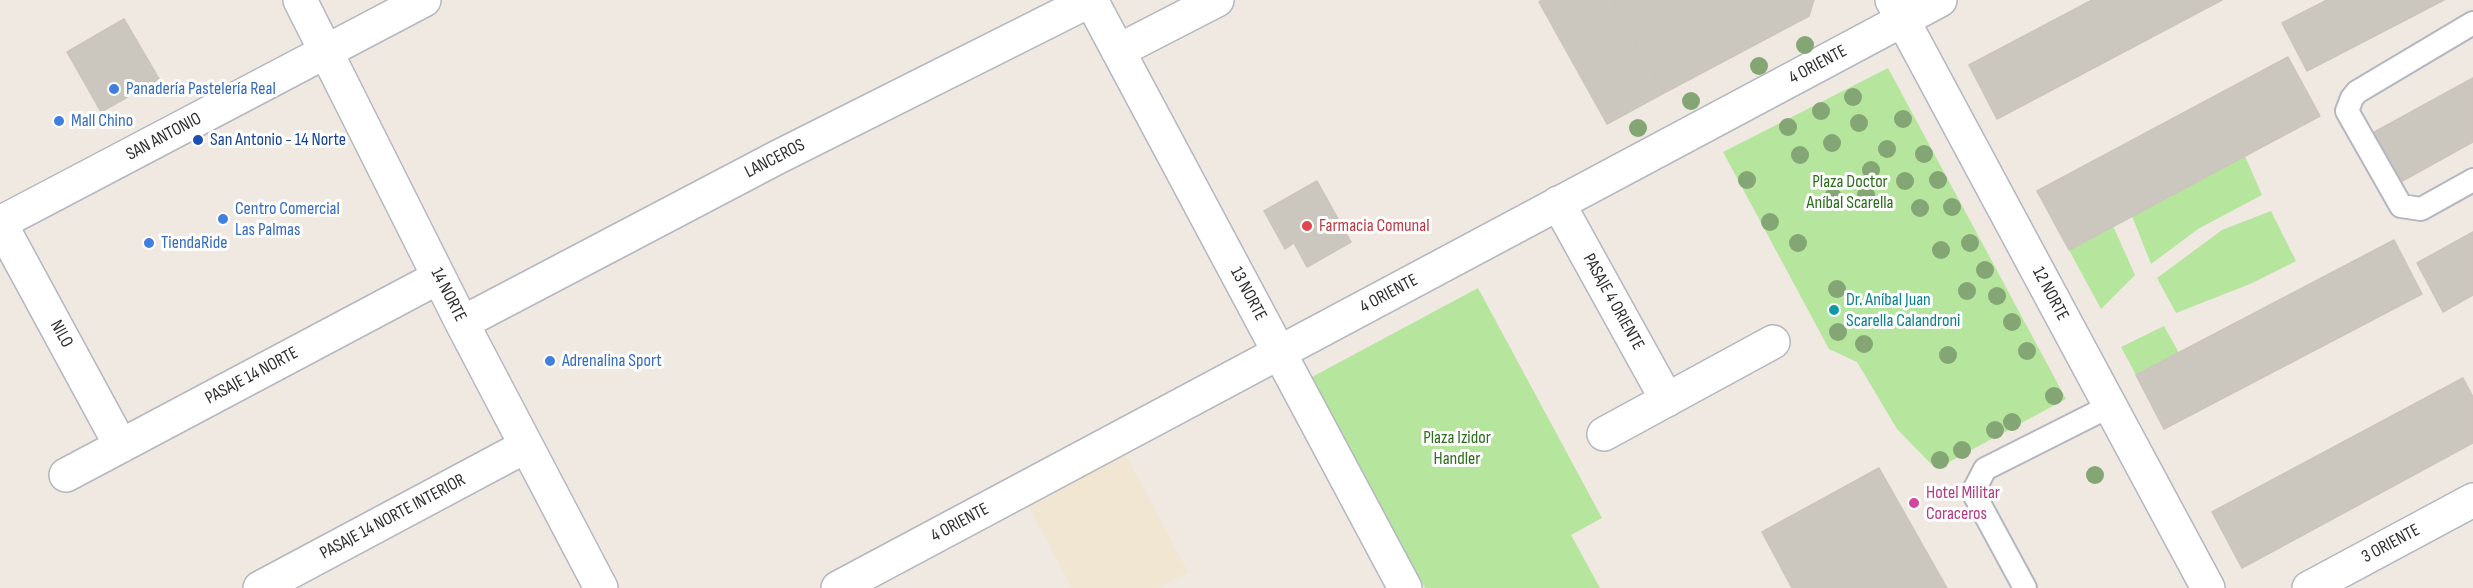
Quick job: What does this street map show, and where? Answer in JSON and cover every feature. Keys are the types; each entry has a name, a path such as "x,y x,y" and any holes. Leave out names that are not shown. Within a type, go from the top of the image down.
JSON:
{"street":[{"name":"14 NORTE","path":"300,0 328,52 438,277 601,588"},
{"name":"SAN ANTONIO","path":"0,223 424,0"},
{"name":"13 NORTE","path":"1091,0 1405,588"},
{"name":"LANCEROS","path":"462,323 778,157 1091,0"},
{"path":"1118,51 1217,0"},
{"name":"4 ORIENTE","path":"838,588 1558,203 1897,10 1940,0"},
{"name":"12 NORTE","path":"1897,10 2208,588"},
{"name":"PASAJE 4 ORIENTE","path":"1558,203 1667,400"},
{"name":"NILO","path":"0,223 121,446"},
{"name":"PASAJE 14 NORTE","path":"66,475 438,277"},
{"path":"1604,434 1773,342"},
{"name":"PASAJE 14 NORTE INTERIOR","path":"260,588 526,446"},
{"name":"3 ORIENTE","path":"2309,588 2473,500"}],"lane":[{"path":"2473,23 2357,92 2347,111 2401,206 2421,209 2473,180"},
{"path":"2025,588 1973,492 1985,469 2110,406"}],"shaded area":[{"path":"1124,451 1188,572 1158,588 1072,588 1027,503"}],"green space":[{"name":"Plaza Doctor Aníbal Scarella","path":"1888,68 2066,399 1936,469 1897,429 1857,362 1829,349 1723,152"},
{"path":"2245,156 2262,195 2198,229 2151,264 2132,216"},
{"path":"2271,211 2296,261 2250,284 2176,313 2157,278 2222,230"},
{"path":"2113,226 2135,275 2101,309 2069,250"},
{"name":"Plaza Izidor Handler","path":"1478,288 1602,518 1571,535 1600,588 1425,588 1312,377"},
{"path":"2164,326 2179,353 2136,375 2121,347"}],"building":[{"path":"1542,0 1612,0 1664,93 1607,124 1539,2"},
{"path":"1612,0 1814,0 1809,16 1664,93"},
{"path":"2092,0 2222,0 1997,119 1969,65"},
{"path":"2327,0 2444,0 2307,71 2282,23"},
{"path":"124,19 159,79 101,112 67,52"},
{"path":"2288,57 2320,116 2069,250 2037,191"},
{"path":"2473,78 2473,142 2397,184 2369,135"},
{"name":"Farmacia Comunal","path":"1317,181 1351,242 1307,267 1294,243 1285,249 1264,211"},
{"path":"2473,232 2473,295 2443,312 2417,263"},
{"path":"2394,240 2422,294 2164,429 2136,375"},
{"path":"2463,378 2473,397 2473,443 2242,568 2212,512"},
{"path":"1879,468 1947,588 1792,588 1762,532"}],"place":[{"name":"Panadería Pastelería Real","path":"114,89"},
{"name":"Mall Chino","path":"59,121"},
{"name":"San Antonio - 14 Norte","path":"198,140"},
{"name":"Centro Comercial Las Palmas","path":"223,219"},
{"name":"Farmacia Comunal","path":"1307,226"},
{"name":"TiendaRide","path":"149,243"},
{"name":"Dr. Aníbal Juan Scarella Calandroni","path":"1834,310"},
{"name":"Adrenalina Sport","path":"550,361"},
{"name":"Hotel Militar Coraceros","path":"1914,503"}]}
